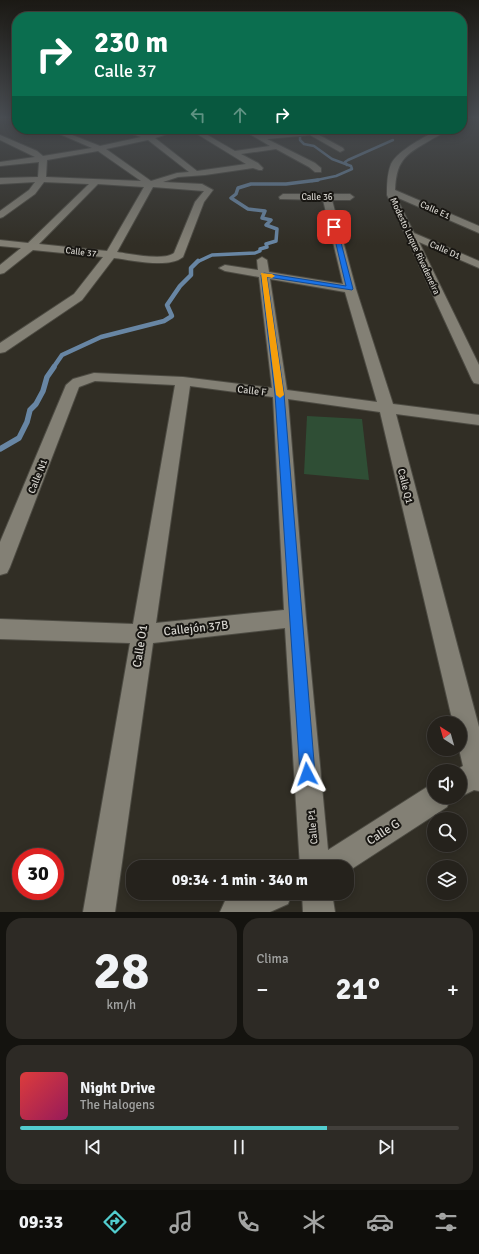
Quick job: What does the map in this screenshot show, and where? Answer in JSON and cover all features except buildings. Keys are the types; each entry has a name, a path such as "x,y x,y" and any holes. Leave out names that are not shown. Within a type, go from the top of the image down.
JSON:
{"street":[{"path":"0,164 36,161"},
{"path":"0,215 32,192 42,179 42,161"},
{"path":"119,161 150,184"},
{"path":"179,161 194,172"},
{"path":"0,181 42,179 150,184 177,175 194,172 205,173 258,168 246,161"},
{"path":"303,161 318,170"},
{"name":"Modesto Luque Rivadeneira","path":"398,161 392,173 391,195 479,380"},
{"path":"0,271 31,246 96,182"},
{"path":"0,349 78,297 110,256 150,184"},
{"name":"Calle 37","path":"0,243 110,256 162,260 179,255 200,202 208,190 202,186 150,184"},
{"name":"Calle E1","path":"391,191 479,230"},
{"name":"Calle 36","path":"283,197 350,197"},
{"name":"Calle Q1","path":"327,197 350,289 387,408 474,776"},
{"name":"Calle D1","path":"411,235 479,265"},
{"path":"225,268 263,267 350,289"},
{"name":"Calle P1","path":"263,267 280,394 295,618 314,860"},
{"name":"Calle F","path":"73,385 94,377 183,381 479,420"},
{"name":"Calle O1","path":"99,912 183,381"},
{"name":"Calle N1","path":"0,567 73,385"},
{"name":"Callejón 37B","path":"0,629 142,634 295,618"},
{"name":"Calle G","path":"339,860 427,803"},
{"path":"236,912 262,900"},
{"path":"318,900 319,912"}],"green space":[{"path":"307,416 362,419 369,480 304,474"}],"waterway":[{"path":"336,161 347,164"},
{"path":"347,161 345,162 347,164"},
{"path":"315,180 336,176 352,169 351,166 347,164"},
{"path":"197,262 212,255 255,253 260,251 260,249 267,247 266,244 276,241 277,229 266,225 271,220 262,218 265,211 248,209 231,198 236,194 238,188 251,184 286,184 315,180"},
{"path":"53,368 62,355 101,337 164,321 172,316 167,305 180,286 191,275 191,268 197,262"},
{"path":"0,449 19,438 27,422 30,410 36,404 43,391 47,377 54,367"}],"slow traffic":[{"path":"272,276 264,275 280,395"}],"route":[{"path":"307,774 280,394 264,275 350,289 334,227"}]}
